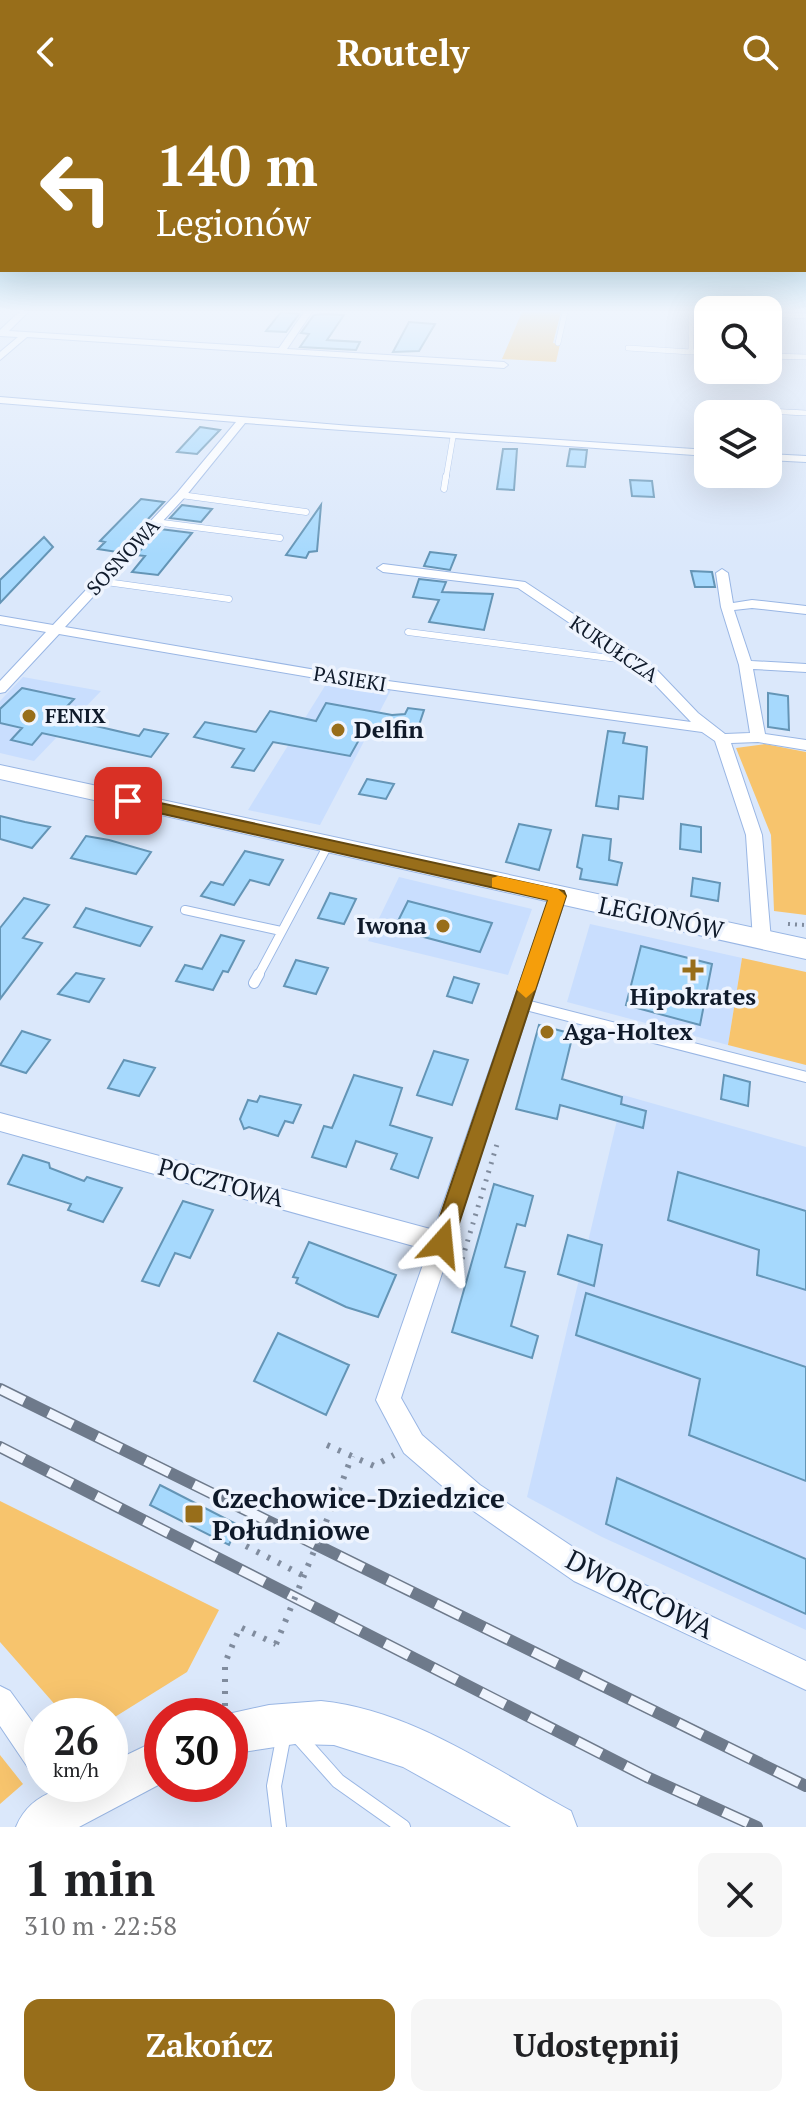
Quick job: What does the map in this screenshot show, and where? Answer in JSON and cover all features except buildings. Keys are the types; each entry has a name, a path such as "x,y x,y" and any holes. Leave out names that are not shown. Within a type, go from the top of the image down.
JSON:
{"street":[{"path":"0,400 453,437 694,452"},
{"name":"SOSNOWA","path":"0,689 181,495 242,421"},
{"path":"782,458 806,459"},
{"name":"KUKUŁCZA","path":"383,568 521,585 670,688 701,728 722,739"},
{"path":"722,573 727,607 746,665 758,737"},
{"path":"727,607 752,604 806,610"},
{"name":"PASIEKI","path":"0,620 351,680 701,728"},
{"path":"746,665 806,668"},
{"path":"762,940 754,835 722,739 758,737 806,745"},
{"name":"LEGIONÓW","path":"0,772 806,949"},
{"name":"DWORCOWA","path":"558,896 388,1400 413,1444 471,1494 584,1571 806,1676"},
{"name":"POCZTOWA","path":"0,1122 442,1243"},
{"path":"0,1701 24,1735"},
{"path":"248,1730 286,1723 333,1723 381,1734 555,1827"},
{"path":"58,1811 144,1769"}],"lane":[{"path":"782,412 806,413"},
{"path":"444,489 453,437"},
{"path":"181,495 306,512"},
{"path":"155,522 280,538"},
{"path":"99,581 229,599"},
{"path":"408,632 633,661"},
{"path":"254,983 328,845"},
{"path":"185,910 281,931"},
{"path":"522,1004 806,1077"},
{"path":"279,1827 274,1786 286,1723"},
{"path":"286,1723 338,1781 403,1827"}],"path":[{"path":"327,1445 374,1466"},
{"path":"225,1698 225,1663 240,1627 276,1644 352,1456"},
{"path":"246,1546 304,1576"}],"shaded area":[{"path":"23,677 101,691 34,761 0,753 0,701"},
{"path":"328,681 391,690 320,825 248,810"},
{"path":"765,744 806,752 806,915 774,911 771,835 736,748"},
{"path":"399,877 532,909 508,975 368,941"},
{"path":"590,924 742,958 728,1045 567,1002"},
{"path":"742,958 806,972 806,1065 728,1045"},
{"path":"623,1095 806,1147 806,1630 602,1537 527,1497"},
{"path":"0,1501 219,1610 187,1672 128,1709 128,1698 49,1698 0,1642"},
{"path":"0,1755 23,1784 0,1804"}],"railway":[{"path":"0,1389 806,1786"},
{"path":"0,1447 647,1777 757,1827"}],"slow traffic":[{"path":"498,882 558,896 526,990"}],"place":[{"name":"FENIX","path":"29,716"},
{"name":"Delfin","path":"338,730"},
{"name":"Iwona","path":"443,926"},
{"name":"Hipokrates","path":"693,970"},
{"name":"Aga-Holtex","path":"547,1032"},
{"name":"Czechowice-Dziedzice Południowe","path":"194,1514"}],"route":[{"path":"128,801 558,896 442,1243"}]}
